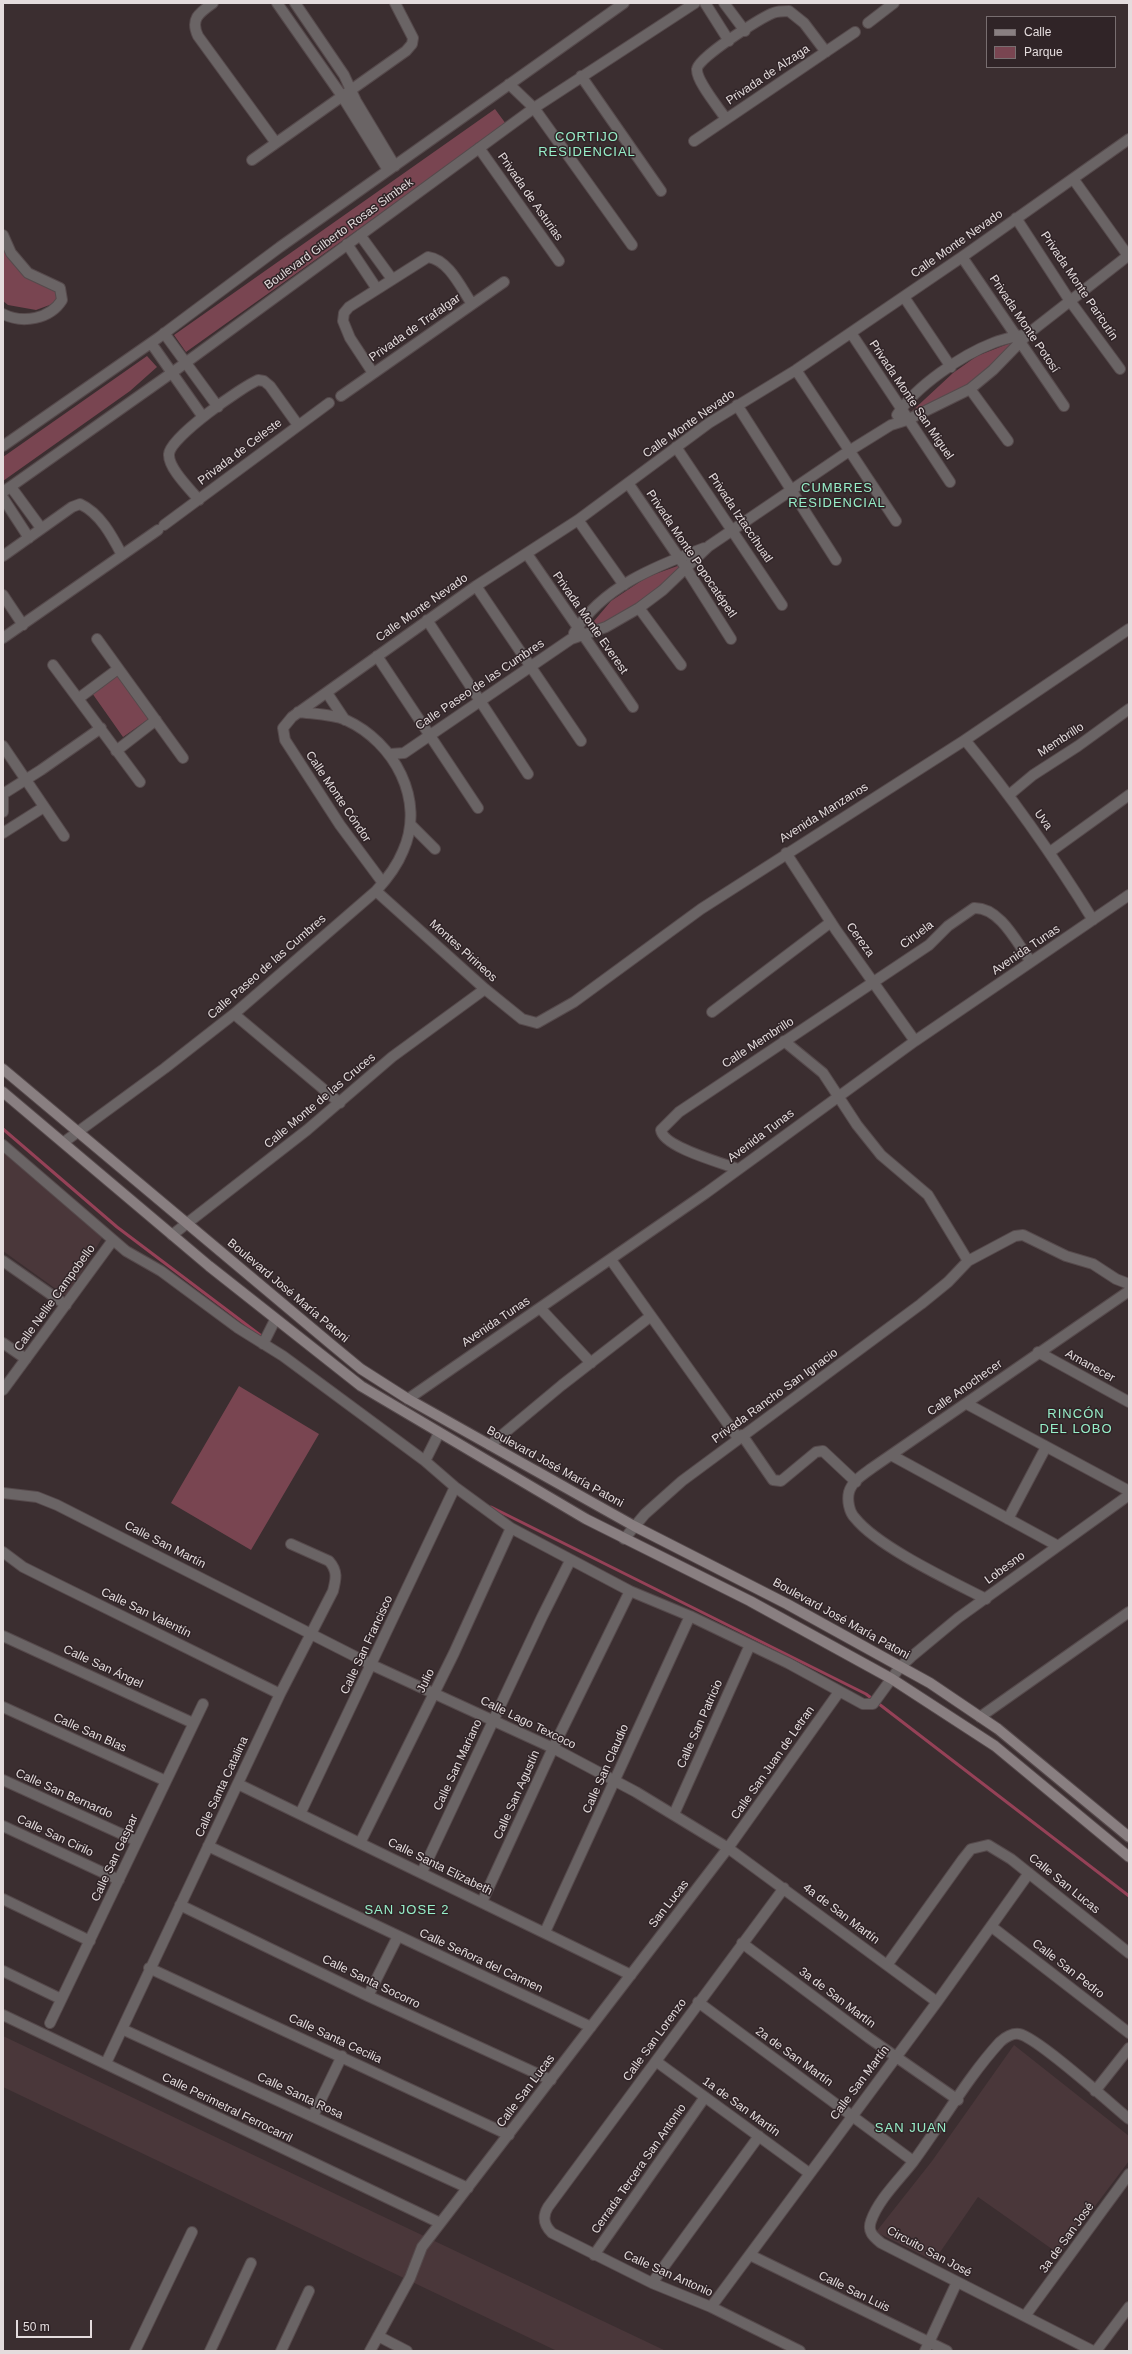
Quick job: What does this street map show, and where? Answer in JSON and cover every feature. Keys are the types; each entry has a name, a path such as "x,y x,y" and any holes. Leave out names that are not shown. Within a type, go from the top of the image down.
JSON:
{"main road":[{"name":"Boulevard José María Patoni","path":"3,1069 188,1222 338,1350 408,1399 634,1526 731,1574 930,1683 980,1716 1129,1838"},
{"path":"3,1092 275,1320 360,1386 624,1539 750,1601 892,1678 995,1746 1129,1856"},
{"path":"571,1509 580,1495"}],"street":[{"path":"213,3 196,18 194,27 198,36 276,143"},
{"path":"277,3 392,168"},
{"path":"295,3 352,89 359,107 392,168"},
{"path":"252,160 406,51 412,44 412,34 394,3"},
{"name":"Boulevard Gilberto Rosas Simbek","path":"3,446 151,343 280,247 623,3"},
{"name":"Boulevard Gilberto Rosas Simbek","path":"7,489 186,363 346,244 534,108 695,3"},
{"path":"705,3 729,41"},
{"path":"724,3 745,31"},
{"path":"868,23 894,3"},
{"name":"Privada de Alzaga","path":"726,119 699,78 696,69 698,63 704,57 773,13 789,11 804,23 826,52"},
{"name":"Privada de Alzaga","path":"694,141 855,32"},
{"path":"581,76 661,191"},
{"path":"509,84 534,108 632,246"},
{"name":"Calle Monte Nevado","path":"287,722 298,712 327,693 427,620 476,586 578,520 676,447 737,406 796,370 962,258 1016,218 1074,180 1129,139"},
{"name":"Privada de Asturias","path":"479,148 559,261"},
{"path":"1074,180 1129,256"},
{"name":"Privada Monte Paricutín","path":"1016,218 1070,301 1120,369"},
{"path":"3,235 19,264 28,273 60,288 62,300 56,308 48,314 32,318 9,317 3,314"},
{"path":"360,235 392,279"},
{"path":"346,244 377,289"},
{"name":"Calle Paseo de las Cumbres","path":"580,632 606,627 639,608 662,590 709,546 849,451 891,425 907,420 970,389 993,370 1019,339 1029,333 1129,256"},
{"name":"Privada de Trafalgar","path":"373,373 350,338 343,321 344,313 349,307 428,257 436,258 453,276 472,304"},
{"name":"Privada Monte Potosí","path":"962,258 1064,406"},
{"name":"Privada de Trafalgar","path":"341,396 504,282"},
{"path":"904,297 951,367"},
{"path":"164,333 218,407"},
{"name":"Privada Monte San Miguel","path":"851,333 907,420 950,482"},
{"name":"Calle Paseo de las Cumbres","path":"891,425 901,410 916,394 951,367 994,342 1019,339"},
{"path":"151,343 173,372 203,417"},
{"path":"796,370 896,521"},
{"name":"Privada de Celeste","path":"199,500 180,478 171,464 168,454 171,446 177,438 203,417 251,383 264,381 277,395 298,424"},
{"path":"970,389 1008,441"},
{"name":"Privada de Celeste","path":"3,638 199,500 298,424 329,403"},
{"path":"737,406 792,489 836,560"},
{"name":"Privada Iztaccíhuatl","path":"676,447 782,605"},
{"name":"Privada Monte Popocatépetl","path":"628,483 686,568 731,640"},
{"path":"7,489 41,528"},
{"path":"3,498 29,538"},
{"path":"3,556 72,507 80,504 87,508 105,526 122,555"},
{"path":"578,520 624,585"},
{"name":"Calle Paseo de las Cumbres","path":"390,754 404,753 431,736 571,639 580,632 592,611 624,585 679,558 709,546"},
{"name":"Privada Monte Everest","path":"526,554 633,707"},
{"path":"476,586 581,741"},
{"path":"3,595 23,625"},
{"path":"639,608 681,666"},
{"path":"427,620 528,774"},
{"name":"Avenida Manzanos","path":"536,1023 574,1002 701,909 786,853 965,740 1129,629"},
{"path":"97,639 183,758"},
{"path":"377,656 478,808"},
{"path":"53,665 140,782"},
{"path":"79,698 118,669"},
{"path":"327,693 345,720"},
{"name":"Membrillo","path":"1009,795 1033,775 1078,746 1129,709"},
{"name":"Calle Paseo de las Cumbres","path":"64,1142 77,1131 159,1073 234,1014 376,891 392,872 404,850 411,825 408,796 398,766 390,754 373,737 345,720 298,712"},
{"path":"116,751 156,720"},
{"name":"Calle Monte Cóndor","path":"287,722 283,728 285,740 340,825 383,883"},
{"path":"3,812 3,793 27,780 101,728"},
{"name":"Uva","path":"965,740 1009,795 1050,852 1093,920"},
{"path":"3,746 64,836"},
{"path":"398,766 404,753"},
{"path":"1050,852 1129,795"},
{"path":"3,833 44,806"},
{"path":"411,825 435,849"},
{"name":"Cereza","path":"786,853 831,922 915,1040"},
{"name":"Montes Pirineos","path":"376,891 485,989 522,1019 536,1023"},
{"name":"Avenida Tunas","path":"408,1399 611,1260 915,1040 1129,895"},
{"name":"Ciruela","path":"873,981 929,945 948,926 974,908 988,910 996,916 1031,962"},
{"path":"712,1012 831,922"},
{"name":"Calle Membrillo","path":"738,1169 679,1147 664,1138 660,1130 678,1112 873,981"},
{"name":"Calle Monte de las Cruces","path":"172,1235 239,1185 340,1103 410,1043 485,989"},
{"path":"234,1014 340,1103"},
{"path":"784,1041 818,1068 838,1095 857,1125 882,1155 928,1195 968,1261"},
{"path":"3,1145 113,1240 282,1356 426,1461 455,1487 511,1528 570,1561 630,1591 690,1616 788,1663 838,1692 863,1704 873,1704 900,1667"},
{"name":"Privada Rancho San Ignacio","path":"624,1539 634,1526 676,1486 740,1437 872,1341 948,1282 968,1261 1015,1236 1022,1235 1066,1256 1088,1262 1116,1279 1129,1284"},
{"name":"Calle Nellie Campobello","path":"3,1390 113,1240"},
{"path":"611,1260 740,1437 774,1480 782,1481 816,1452 823,1451 856,1482"},
{"path":"3,1261 66,1305"},
{"name":"Calle Anochecer","path":"986,1599 900,1551 860,1523 854,1517 848,1500 849,1492 856,1482 890,1455 1129,1291"},
{"path":"540,1308 591,1363"},
{"path":"490,1445 651,1316"},
{"path":"263,1344 275,1320"},
{"path":"3,1343 26,1359"},
{"name":"Amanecer","path":"1038,1352 1129,1402"},
{"path":"966,1404 1129,1491"},
{"path":"426,1461 439,1433"},
{"path":"1008,1519 1046,1447"},
{"path":"890,1455 1058,1546"},
{"name":"Calle San Francisco","path":"300,1814 372,1665 455,1487"},
{"name":"Calle San Martín","path":"3,1493 37,1497 57,1505 310,1633"},
{"name":"Lobesno","path":"900,1667 958,1618 1129,1495"},
{"name":"Julio","path":"360,1843 434,1693 511,1528"},
{"name":"Calle Santa Catalina","path":"106,2063 149,1968 280,1694 310,1633 333,1591 335,1571 329,1561 291,1544"},
{"name":"Calle San Valentín","path":"3,1552 23,1567 280,1694"},
{"name":"Calle San Mariano","path":"422,1872 493,1720 570,1561"},
{"name":"Calle San Agustín","path":"482,1902 553,1748 630,1591"},
{"path":"980,1716 1129,1612"},
{"name":"Calle San Claudio","path":"545,1932 690,1616"},
{"name":"Calle Lago Texcoco","path":"310,1633 372,1665 553,1748 674,1814 728,1848"},
{"name":"Calle San Ángel","path":"3,1636 193,1723"},
{"name":"Calle San Patricio","path":"674,1814 750,1645"},
{"name":"Calle San Juan de Letran","path":"728,1848 838,1692"},
{"name":"Calle San Gaspar","path":"50,2023 203,1704"},
{"name":"Calle San Blas","path":"3,1707 166,1782"},
{"name":"Calle San Bernardo","path":"3,1780 137,1841"},
{"name":"Calle Santa Elizabeth","path":"238,1784 422,1872 631,1975"},
{"name":"Calle San Cirilo","path":"3,1826 119,1880"},
{"name":"Calle San Lucas","path":"887,1965 971,1849 988,1845 996,1849 1029,1873 1129,1952"},
{"name":"Calle Señora del Carmen","path":"208,1846 590,2027"},
{"name":"4a de San Martín","path":"728,1848 937,2002"},
{"name":"San Lucas","path":"631,1975 728,1848"},
{"name":"Calle San Martín","path":"711,2307 852,2114 992,1927 1029,1873"},
{"name":"Calle San Lorenzo","path":"548,2207 657,2062 698,2002 784,1888"},
{"path":"3,1899 90,1941"},
{"name":"Calle Santa Socorro","path":"180,1904 368,1996 551,2080"},
{"name":"Calle San Pedro","path":"992,1927 1129,2032"},
{"path":"368,1996 398,1936"},
{"name":"3a de San Martín","path":"742,1943 958,2100"},
{"name":"Calle Santa Cecilia","path":"149,1968 342,2056 509,2135"},
{"path":"3,1971 62,1999"},
{"name":"Calle San Lucas","path":"370,2351 410,2278 422,2246 631,1975"},
{"name":"2a de San Martín","path":"698,2002 852,2114 913,2161"},
{"name":"Calle Perimetral Ferrocarril","path":"3,2015 440,2223"},
{"name":"Calle Santa Rosa","path":"122,2029 468,2188"},
{"name":"Circuito San José","path":"1093,2351 881,2243 873,2237 870,2230 874,2213 1002,2041 1011,2035 1019,2034 1040,2045 1129,2119"},
{"path":"1095,2091 1129,2048"},
{"path":"312,2116 342,2056"},
{"name":"1a de San Martín","path":"657,2062 809,2173"},
{"name":"Cerrada Tercera San Antonio","path":"594,2255 706,2097"},
{"path":"652,2283 758,2136"},
{"name":"3a de San José","path":"1025,2316 1129,2174"},
{"name":"Calle San Antonio","path":"548,2207 545,2213 547,2227 552,2233 652,2283 711,2307 800,2351"},
{"path":"135,2351 192,2232"},
{"name":"Calle San Luis","path":"750,2255 927,2347 947,2351"},
{"path":"210,2351 251,2263"},
{"path":"927,2347 957,2282"},
{"path":"281,2351 309,2291"},
{"path":"1096,2351 1129,2307"},
{"path":"378,2336 407,2351"}],"shaded area":[{"path":"3,1148 105,1233 67,1297 3,1251"},
{"path":"3,2036 666,2351 557,2351 3,2087"},
{"path":"1014,2045 1129,2136 1129,2161 1059,2254 978,2197 934,2261 876,2232 932,2161"}],"green space":[{"path":"495,109 506,124 186,352 174,335"},
{"path":"3,239 13,255 20,262 52,286 59,294 55,303 36,310 8,305 3,301"},
{"path":"1013,342 986,371 962,388 911,412 953,373 977,356"},
{"path":"147,356 157,367 130,391 3,481 3,457"},
{"path":"683,564 655,592 617,618 588,628 611,601 647,577"},
{"path":"119,674 150,718 123,737 92,693"},
{"path":"239,1386 319,1434 251,1550 171,1503"}],"waterway":[{"path":"3,1129 117,1227 264,1338"},
{"path":"491,1507 866,1694 1129,1896"}],"district":[{"name":"CORTIJO RESIDENCIAL","path":"587,144"},
{"name":"CUMBRES RESIDENCIAL","path":"837,496"},
{"name":"RINCÓN DEL LOBO","path":"1076,1422"},
{"name":"SAN JOSE 2","path":"407,1910"},
{"name":"SAN JUAN","path":"911,2128"}]}
